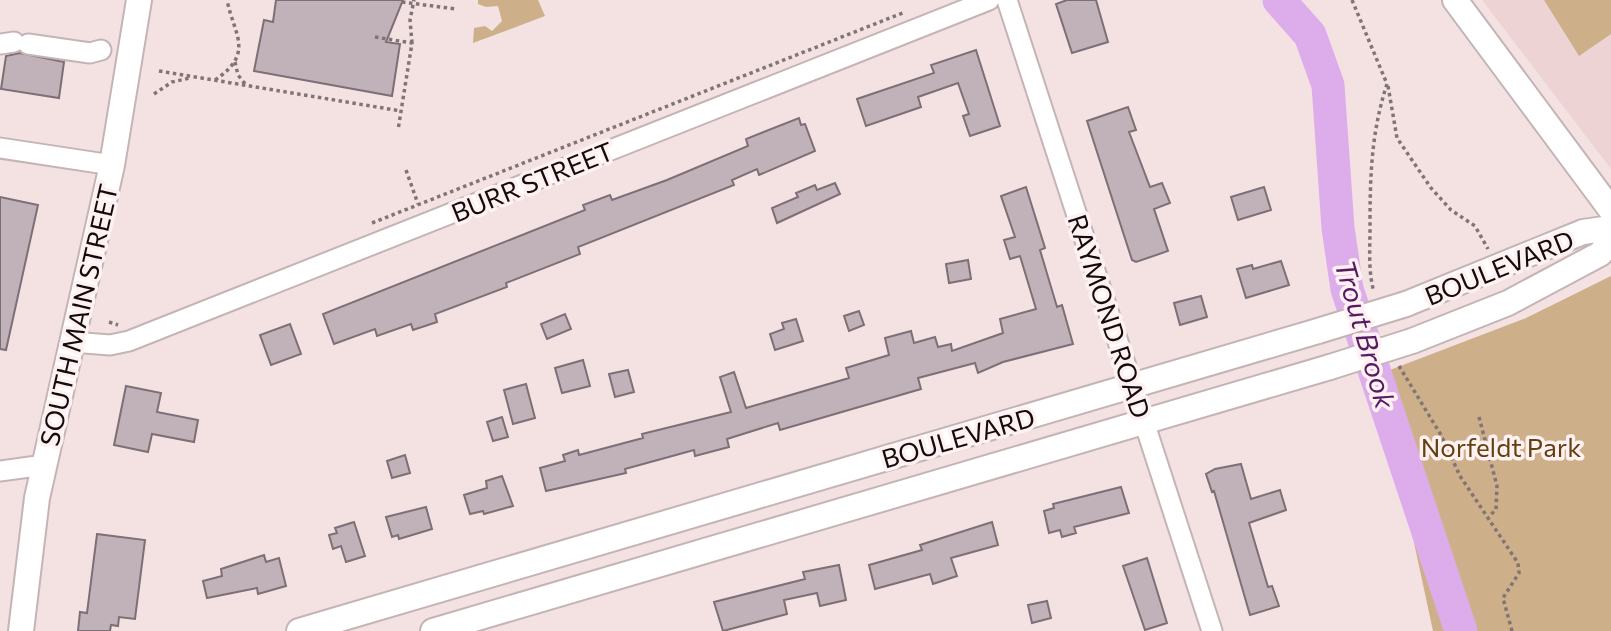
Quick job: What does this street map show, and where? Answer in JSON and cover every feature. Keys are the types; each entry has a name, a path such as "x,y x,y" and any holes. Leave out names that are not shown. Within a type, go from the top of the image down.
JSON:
{"main road":[{"name":"SOUTH MAIN STREET","path":"21,631 33,525 44,466 112,165 139,0"},
{"path":"1455,0 1611,209"},
{"name":"BOULEVARD","path":"299,631 1406,304 1583,232 1611,228"},
{"name":"BOULEVARD","path":"433,631 1412,341 1508,303 1600,254 1611,241"},
{"path":"1434,294 1446,329"},
{"path":"842,471 853,507"},
{"path":"571,551 581,587"}],"street":[{"name":"BURR STREET","path":"72,342 110,345 129,341 989,0"},
{"name":"RAYMOND ROAD","path":"1007,0 1212,631"},
{"path":"15,43 90,53 102,50"},
{"path":"0,148 112,165"},
{"path":"0,471 44,466"}],"path":[{"path":"227,0 240,40 235,62 238,75 247,86"},
{"path":"402,2 456,9"},
{"path":"398,130 412,43 410,20 414,2"},
{"path":"375,37 412,43"},
{"path":"215,80 235,62"},
{"path":"159,71 401,111"},
{"path":"154,94 172,82 194,77"},
{"path":"1387,84 1396,138 1431,188 1451,210 1475,226 1488,250"},
{"path":"406,170 418,204"},
{"path":"1479,417 1497,486 1496,510 1489,516"}],"shaded area":[{"path":"1482,0 1611,0 1611,169"}],"green space":[{"path":"478,0 538,0 545,16 473,43 474,28 485,26 492,31 502,21 498,6 486,7 478,4"},
{"path":"1544,0 1611,0 1611,34 1579,56"},
{"name":"Norfeldt Park","path":"1611,276 1611,631 1433,631 1407,510 1361,381 1526,318"}],"building":[{"path":"276,0 403,0 386,42 400,44 392,96 254,71 264,20 273,22"},
{"path":"1067,0 1096,0 1108,42 1072,53 1056,4"},
{"path":"976,50 1000,126 970,136 963,116 969,114 958,83 918,97 921,107 866,126 857,99 934,73 931,65"},
{"path":"20,53 64,62 59,98 1,89 6,56"},
{"path":"1128,107 1136,130 1129,132 1150,187 1162,183 1170,203 1154,209 1168,251 1136,262 1132,260 1087,121"},
{"path":"799,118 801,125 805,124 815,151 759,175 757,169 732,180 734,185 578,247 580,254 506,283 507,287 435,314 437,322 413,330 411,324 377,336 375,329 334,344 323,314 585,210 583,205 610,195 612,200 667,180 748,146 746,139"},
{"path":"835,183 840,194 777,223 772,208 798,197 796,193 815,185 817,190"},
{"path":"1026,187 1045,248 1040,250 1057,307 1062,305 1073,344 1003,362 978,373 975,363 918,378 921,389 780,430 778,423 727,439 729,447 695,456 694,450 625,469 626,473 546,491 540,468 565,461 563,455 578,450 579,455 643,438 642,434 731,412 720,377 734,372 746,408 849,378 846,368 889,355 885,338 911,331 914,343 935,337 938,347 951,344 952,351 1003,333 1000,319 1036,309 1020,256 1010,259 1004,240 1015,237 1001,196"},
{"path":"1264,187 1271,210 1238,220 1231,197"},
{"path":"0,197 38,205 6,350 0,349"},
{"path":"968,260 971,279 949,283 946,264"},
{"path":"1281,261 1289,285 1246,298 1237,269 1252,265 1253,269"},
{"path":"1201,296 1207,317 1180,325 1174,303"},
{"path":"859,311 864,325 849,331 844,316"},
{"path":"565,314 571,329 547,339 541,324"},
{"path":"796,319 803,341 775,350 770,334 784,329 782,323"},
{"path":"290,324 301,354 271,365 260,335"},
{"path":"583,360 590,386 562,393 555,368"},
{"path":"628,370 634,392 615,397 609,374"},
{"path":"526,384 535,418 513,424 504,390"},
{"path":"126,386 161,393 157,412 198,420 194,442 152,434 148,452 114,445"},
{"path":"502,417 508,437 493,441 487,422"},
{"path":"405,455 410,473 392,478 387,461"},
{"path":"1241,464 1251,499 1280,490 1286,510 1249,523 1268,587 1272,586 1279,606 1250,615 1214,491 1212,492 1206,474 1215,469"},
{"path":"502,476 513,506 484,514 483,511 470,514 464,495 487,488 486,481"},
{"path":"1121,487 1129,513 1074,527 1076,533 1062,537 1060,530 1049,533 1044,511 1054,508 1053,504"},
{"path":"426,507 432,529 399,539 398,535 392,537 386,517"},
{"path":"354,522 365,556 346,562 341,546 333,549 329,535 337,533 335,528"},
{"path":"992,522 998,545 951,558 957,576 933,584 930,574 875,589 869,565 922,550 920,545"},
{"path":"97,534 145,540 135,619 119,617 118,626 111,625 110,631 78,631 80,612 87,613"},
{"path":"264,555 266,562 279,558 286,586 258,594 257,588 207,598 203,581 222,576 221,569"},
{"path":"1147,558 1167,623 1145,630 1123,566"},
{"path":"839,565 846,600 820,606 817,593 784,600 787,614 723,631 714,602 805,579 803,572"},
{"path":"1047,601 1051,618 1032,623 1028,605"}],"waterway":[{"name":"Trout Brook","path":"1279,0 1310,35 1328,85 1338,228 1347,289 1461,631"}]}
